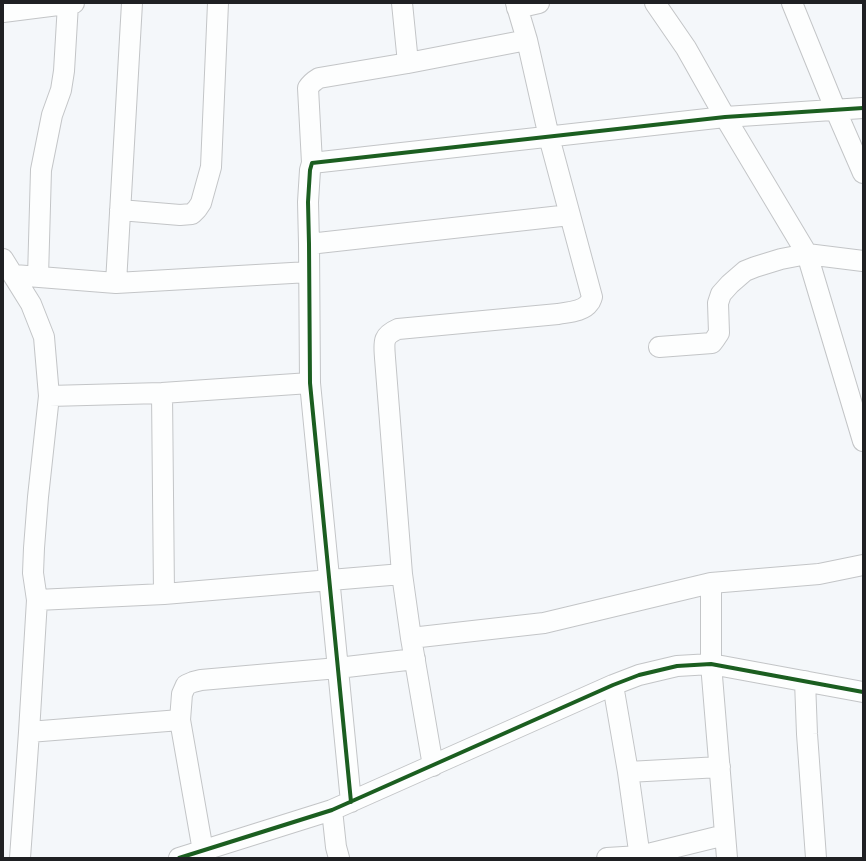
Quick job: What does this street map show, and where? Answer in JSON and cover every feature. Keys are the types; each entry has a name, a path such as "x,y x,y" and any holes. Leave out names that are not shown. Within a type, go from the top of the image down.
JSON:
{"street":[{"path":"3,12 71,3 61,90 52,115 41,170 38,277"},
{"path":"116,283 132,3"},
{"path":"120,210 180,215 192,214 201,203 211,167 218,3"},
{"path":"402,3 408,63"},
{"path":"433,766 414,659 402,574 384,345 386,336 390,332 398,329 558,314 578,310 589,303 592,296 549,137 528,40 516,5 539,3"},
{"path":"655,3 686,48 725,117 807,254 863,441"},
{"path":"792,3 863,173"},
{"path":"351,802 310,383 308,202 310,170 312,163 308,88 311,83 319,78 528,40"},
{"path":"312,163 725,117 836,111 863,108"},
{"path":"309,244 570,215"},
{"path":"658,347 712,343 719,333 718,303 721,294 745,271 781,259 807,254 863,261"},
{"path":"8,267 38,277 116,283 309,272"},
{"path":"8,267 31,304 44,337 49,396 34,548 33,573 37,600 20,858"},
{"path":"49,396 162,393 310,383"},
{"path":"162,393 164,594"},
{"path":"411,638 544,623 711,583 819,574 863,565"},
{"path":"37,600 164,594 402,574"},
{"path":"711,583 712,664 727,858"},
{"path":"203,851 180,720 182,694 186,685 193,682 414,659"},
{"path":"179,858 332,810 613,684 639,675 677,666 712,664 863,692"},
{"path":"805,681 807,734 816,858"},
{"path":"613,684 628,772 640,857"},
{"path":"29,732 180,720"},
{"path":"628,772 720,767"},
{"path":"332,810 336,847 339,858"},
{"path":"607,858 640,857 725,835"}],"cycle path":[{"path":"351,802 310,383 308,202 310,170 312,163 725,117 863,108"},
{"path":"179,858 332,810 613,685 639,675 677,666 711,664 863,692"}]}
